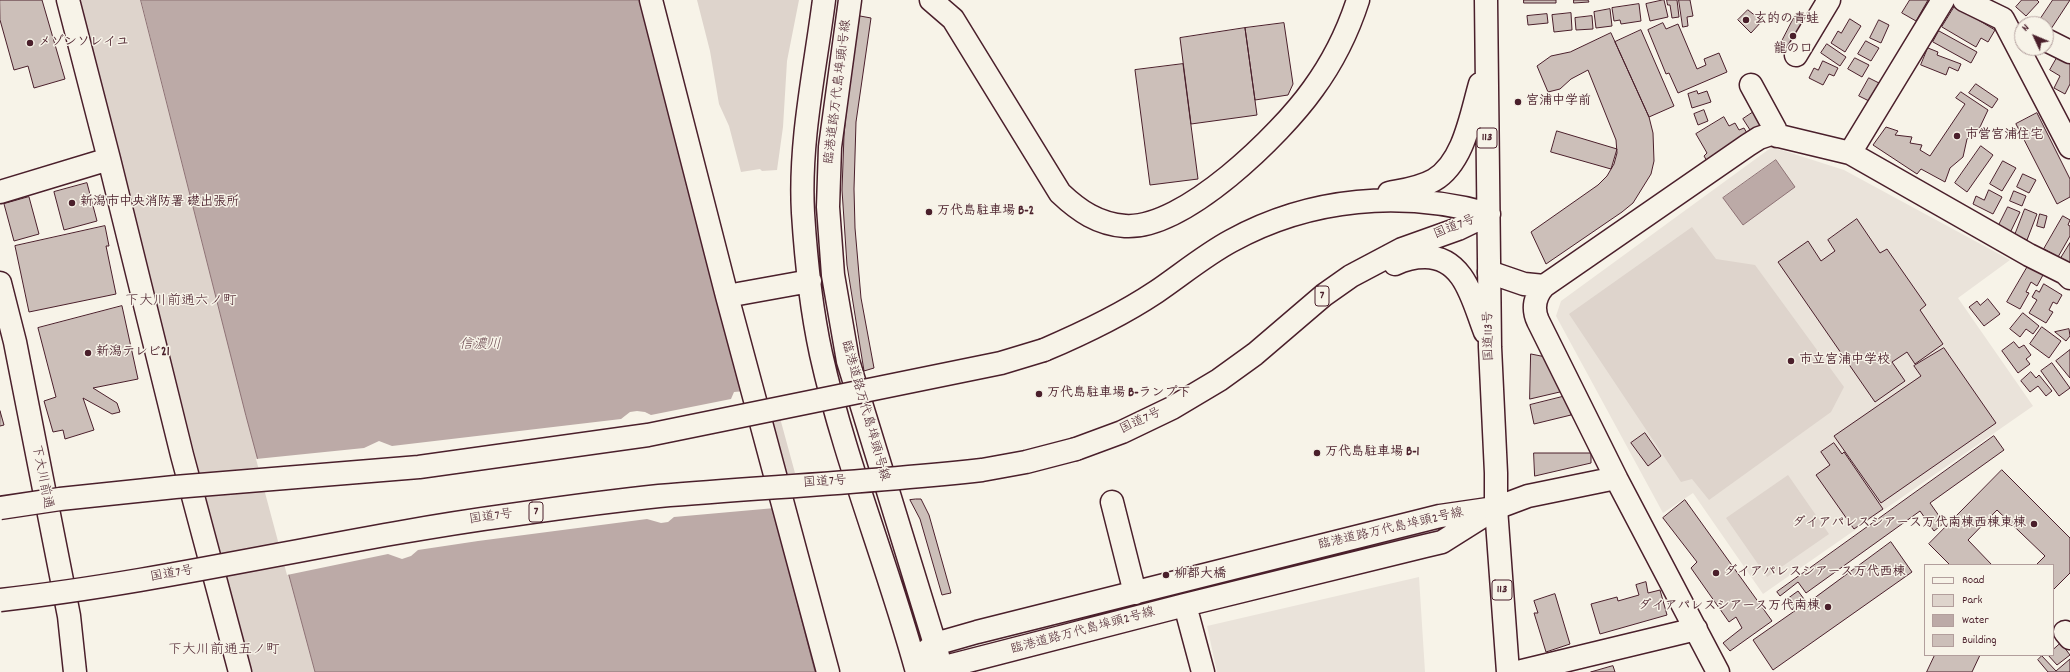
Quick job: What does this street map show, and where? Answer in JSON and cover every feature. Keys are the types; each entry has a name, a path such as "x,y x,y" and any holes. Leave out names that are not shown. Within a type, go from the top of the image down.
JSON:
{"main road":[{"path":"68,0 182,455 240,672"},
{"path":"651,0 727,296 828,672"},
{"name":"臨港道路万代島埠頭1号線","path":"824,0 811,92 804,171 803,212 810,281 823,361 844,437 916,667"},
{"name":"臨港道路万代島埠頭1号線","path":"850,0 830,147 828,207 834,281 848,361 942,670"},
{"path":"931,0 953,19 1060,193 1085,214 1111,224 1127,226 1147,224 1172,215 1201,197 1259,150 1279,130 1314,88 1344,36 1356,0"},
{"name":"国道113号","path":"1486,0 1490,347 1496,473 1496,508 1508,672"},
{"path":"1796,54 1829,0"},
{"path":"1850,152 1943,0"},
{"path":"1964,0 2013,24"},
{"path":"1991,0 2013,24 2070,147"},
{"path":"1329,204 1423,185 1434,180 1445,171 1461,146 1487,62"},
{"path":"1751,85 1775,129 1777,136"},
{"path":"1718,672 1616,478 1535,315 1536,296 1544,286 1748,145 1765,135 1777,136 1850,152 2015,248 2065,273 2070,278"},
{"path":"0,192 109,159"},
{"name":"国道7号","path":"0,508 60,499 175,487 419,467 648,434 1001,363 1044,350 1107,322 1156,292 1230,241 1262,225 1294,213 1329,204 1367,201 1419,202 1456,205 1489,214"},
{"name":"国道7号","path":"0,600 61,593 190,573 405,530 511,515 656,496 982,470 1026,462 1076,449 1122,432 1172,408 1219,380 1255,354 1324,294 1350,276 1402,249 1458,229 1489,214"},
{"path":"1350,276 1377,274 1404,259 1432,257 1453,265 1466,285 1490,347"},
{"path":"1489,272 1524,284 1544,286"},
{"path":"727,296 810,281"},
{"name":"下大川前通","path":"2,296 8,344 69,616 74,672"},
{"path":"1496,508 1528,496 1616,478"},
{"path":"1112,502 1135,593"},
{"name":"臨港道路万代島埠頭2号線","path":"916,667 935,644 1440,516 1496,508"},
{"name":"臨港道路万代島埠頭2号線","path":"916,667 942,670 1185,605 1442,542 1496,508"},
{"path":"1185,605 1203,672"},
{"path":"1518,672 1696,629"}],"shaded area":[{"name":"市立宮浦中学校","path":"1772,147 1844,170 2010,260 1958,298 2033,406 1763,594 1693,493 1663,513 1556,316 1561,301"},
{"path":"1419,577 1425,672 1217,672 1207,626"}],"green space":[{"path":"78,0 141,0 267,491 780,418 795,473 650,488 281,544 315,672 250,672 119,155"},
{"path":"697,0 799,0 787,61 783,127 777,170 762,171 760,169 741,172 729,126 719,104 710,51"},
{"path":"1692,227 1716,259 1755,265 1844,387 1831,412 1709,500 1692,479 1681,482 1569,314"},
{"path":"1788,475 1829,534 1767,577 1726,518"}],"water":[{"name":"信濃川","path":"141,0 643,0 815,672 315,672 246,416"},
{"path":"1776,160 1795,187 1743,225 1723,198"}],"pier":[{"path":"745,391 775,508 674,517 668,522 661,523 647,519 478,541 418,550 411,556 402,559 388,554 287,575 256,459 364,448 379,441 392,446 621,419 630,412 637,411 645,412 651,415 731,399 734,392"}],"building":[{"name":"メゾンソレイユ","path":"0,0 42,0 65,79 34,88 28,66 14,70 0,20"},
{"path":"1524,0 1556,0 1556,3 1524,3"},
{"path":"1574,0 1588,0 1589,2 1574,3"},
{"path":"1664,0 1668,17 1650,21 1646,4"},
{"path":"1667,0 1677,0 1679,17 1672,18 1670,5 1668,5"},
{"path":"1679,0 1690,0 1693,16 1687,17 1688,26 1683,27"},
{"path":"1910,0 1928,0 1916,21 1902,13"},
{"path":"2022,0 2037,0 2039,2 2026,16 2016,7"},
{"path":"2053,0 2070,0 2054,24 2054,16 2042,16"},
{"path":"1639,4 1641,21 1621,24 1620,20 1614,21 1612,8"},
{"path":"1955,6 1995,30 1988,42 1981,38 1976,47 1942,27"},
{"path":"1610,9 1612,26 1596,28 1594,12"},
{"path":"1748,10 1762,21 1751,33 1738,20"},
{"path":"1571,13 1572,30 1554,32 1552,15"},
{"path":"1547,14 1548,23 1528,25 1527,16"},
{"path":"1796,14 1806,19 1790,50 1780,45"},
{"path":"860,16 871,18 856,122 854,189 855,228 861,298 874,368 864,371 847,265 842,190 844,135 849,81"},
{"path":"1592,16 1593,29 1576,30 1575,18"},
{"path":"1850,19 1861,26 1845,52 1831,43 1838,31 1841,33"},
{"path":"1879,20 1889,25 1881,43 1870,38"},
{"path":"1284,23 1293,84 1288,95 1255,100 1245,28"},
{"path":"1663,23 1666,29 1678,24 1697,69 1706,65 1704,59 1719,53 1727,72 1678,93 1669,73 1666,74 1648,30"},
{"path":"1245,28 1257,115 1191,124 1180,38"},
{"path":"1641,30 1674,106 1649,117 1615,42"},
{"path":"1939,31 1977,52 1971,63 1933,42"},
{"path":"1611,33 1649,117 1653,133 1654,161 1651,174 1633,203 1546,264 1531,232 1598,185 1607,176 1614,164 1617,153 1616,140 1588,70 1571,79 1560,89 1548,92 1537,66 1551,56 1570,52"},
{"path":"1866,41 1879,48 1871,61 1858,54"},
{"path":"1827,44 1846,57 1840,66 1821,53"},
{"path":"1928,48 1938,52 1937,55 1961,64 1958,71 1949,67 1946,75 1921,65"},
{"path":"2058,56 2070,63 2070,84 2065,94 2054,88 2060,76 2050,70"},
{"path":"1855,58 1869,65 1862,77 1848,69"},
{"path":"1823,61 1838,68 1834,76 1829,74 1823,85 1809,78 1814,68 1818,70"},
{"path":"1183,64 1198,179 1150,185 1135,70"},
{"path":"1869,78 1879,83 1869,101 1859,96"},
{"path":"1976,84 1998,99 1992,108 1969,93"},
{"path":"1697,91 1698,94 1707,91 1711,102 1692,108 1688,94"},
{"name":"市営宮浦住宅","path":"1961,92 1988,110 1980,127 1967,139 1963,157 1950,168 1945,182 1921,169 1917,174 1873,145 1886,127 1898,131 1895,135 1912,137 1910,143 1922,145 1920,150 1930,156 1965,104 1956,98"},
{"path":"1704,110 1708,121 1698,125 1694,114"},
{"path":"1755,111 1764,125 1752,133 1743,119"},
{"path":"2037,113 2070,179 2070,197 2057,204 2016,124"},
{"path":"1724,117 1729,126 1735,123 1739,130 1744,128 1748,135 1716,153 1718,157 1708,163 1704,156 1707,153 1696,134"},
{"path":"1557,131 1617,149 1611,169 1551,152"},
{"path":"1981,146 1993,155 1967,192 1955,183"},
{"path":"2003,161 2016,168 2002,191 1990,184"},
{"path":"2023,174 2036,180 2029,193 2017,187"},
{"path":"87,183 97,221 64,230 54,192"},
{"path":"1989,190 2002,197 1993,214 1973,204 1976,196 1984,200"},
{"path":"2014,191 2026,196 2022,206 2010,201"},
{"path":"29,197 39,234 14,241 4,204"},
{"path":"2008,207 2020,212 2010,233 1998,227"},
{"path":"2025,209 2037,214 2027,240 2015,235"},
{"path":"2040,214 2047,216 2044,228 2037,226"},
{"path":"2063,216 2070,220 2068,225 2070,226 2070,236 2058,257 2044,249"},
{"path":"1857,219 1880,253 1887,249 1926,305 1920,310 1943,344 1915,364 1907,352 1892,362 1905,381 1875,402 1778,262 1808,241 1821,261 1835,251 1828,240"},
{"path":"105,226 109,246 106,246 116,294 29,312 15,246"},
{"path":"2070,243 2070,264 2061,258"},
{"path":"2028,266 2043,275 2037,286 2031,282 2026,292 2029,293 2020,309 2007,302"},
{"path":"2044,284 2062,295 2057,304 2053,302 2049,310 2053,312 2046,323 2029,313 2037,300 2032,297 2036,290 2039,292"},
{"path":"1988,299 2000,314 1984,326 1969,307 1977,301 1980,305"},
{"name":"新潟テレビ21","path":"122,306 138,379 93,388 117,403 120,412 112,414 83,398 94,430 65,439 63,430 53,432 44,401 56,397 38,328"},
{"path":"2023,313 2039,326 2033,334 2026,329 2020,337 2010,329"},
{"path":"2042,327 2061,341 2049,358 2030,344"},
{"path":"2069,329 2070,336 2066,341 2055,332"},
{"path":"2014,342 2019,348 2024,345 2031,355 2026,359 2030,364 2018,373 2002,351"},
{"path":"1944,348 1996,423 1881,503 1834,436 1921,376 1914,366"},
{"path":"2070,350 2070,378 2056,361"},
{"path":"1531,354 1546,357 1564,391 1530,399"},
{"path":"2052,363 2070,388 2059,396 2041,371"},
{"path":"2031,372 2036,378 2039,375 2052,391 2046,396 2038,386 2030,392 2021,381"},
{"path":"1566,396 1571,415 1534,424 1530,405"},
{"path":"0,411 4,425 0,426"},
{"path":"1645,433 1661,456 1648,466 1631,443"},
{"path":"1994,436 2004,450 1930,503 1944,523 1934,531 1920,511 1806,593 1798,582 1780,596 1777,592"},
{"path":"1834,443 1842,454 1844,452 1883,509 1854,529 1816,475 1830,465 1821,452"},
{"path":"1534,453 1591,453 1591,463 1535,476"},
{"name":"ダイアパレスシアース万代南棟西棟東棟","path":"2002,470 2070,538 2070,573 2054,589 2054,564 2037,564 2045,556 1997,510 1968,540 1991,564 1949,564 1929,544"},
{"path":"921,499 929,515 951,593 942,595 920,519 910,500"},
{"name":"ダイアパレスシアース万代西棟","path":"1685,500 1772,621 1730,651 1723,643 1742,628 1736,617 1729,622 1691,568 1697,562 1663,518"},
{"name":"ダイアパレスシアース万代南棟","path":"1891,542 1912,572 1773,670 1753,640 1796,610 1787,599 1798,591 1807,603"},
{"path":"1646,582 1648,593 1660,590 1667,615 1600,634 1591,604 1617,597 1618,601 1639,595 1636,585"},
{"path":"1555,594 1570,644 1546,652 1534,613 1538,613 1534,601"},
{"path":"2061,643 2070,655 2057,665 2049,656 2054,656 2054,649"},
{"path":"1935,656 1980,656 1972,672 1927,672"},
{"path":"2042,656 2056,671 2070,659 2070,672 2048,672 2038,660"},
{"path":"1613,666 1615,672 1591,672"}],"place":[{"name":"玄的の青蛙","path":"1746,20"},
{"name":"龍の口","path":"1793,36"},
{"name":"メゾンソレイユ","path":"30,43"},
{"name":"宮浦中学前","path":"1518,102"},
{"name":"市営宮浦住宅","path":"1957,136"},
{"name":"新潟市中央消防署 礎出張所","path":"72,203"},
{"name":"万代島駐車場 B-2","path":"929,212"},
{"name":"新潟テレビ21","path":"88,353"},
{"name":"市立宮浦中学校","path":"1791,361"},
{"name":"万代島駐車場 B-ランプ下","path":"1039,394"},
{"name":"万代島駐車場 B-1","path":"1317,453"},
{"name":"ダイアパレスシアース万代南棟西棟東棟","path":"2034,524"},
{"name":"ダイアパレスシアース万代西棟","path":"1716,573"},
{"name":"柳都大橋","path":"1166,575"},
{"name":"ダイアパレスシアース万代南棟","path":"1828,607"}],"district":[{"name":"下大川前通六ノ町","path":"181,302"},
{"name":"下大川前通五ノ町","path":"224,651"}]}
